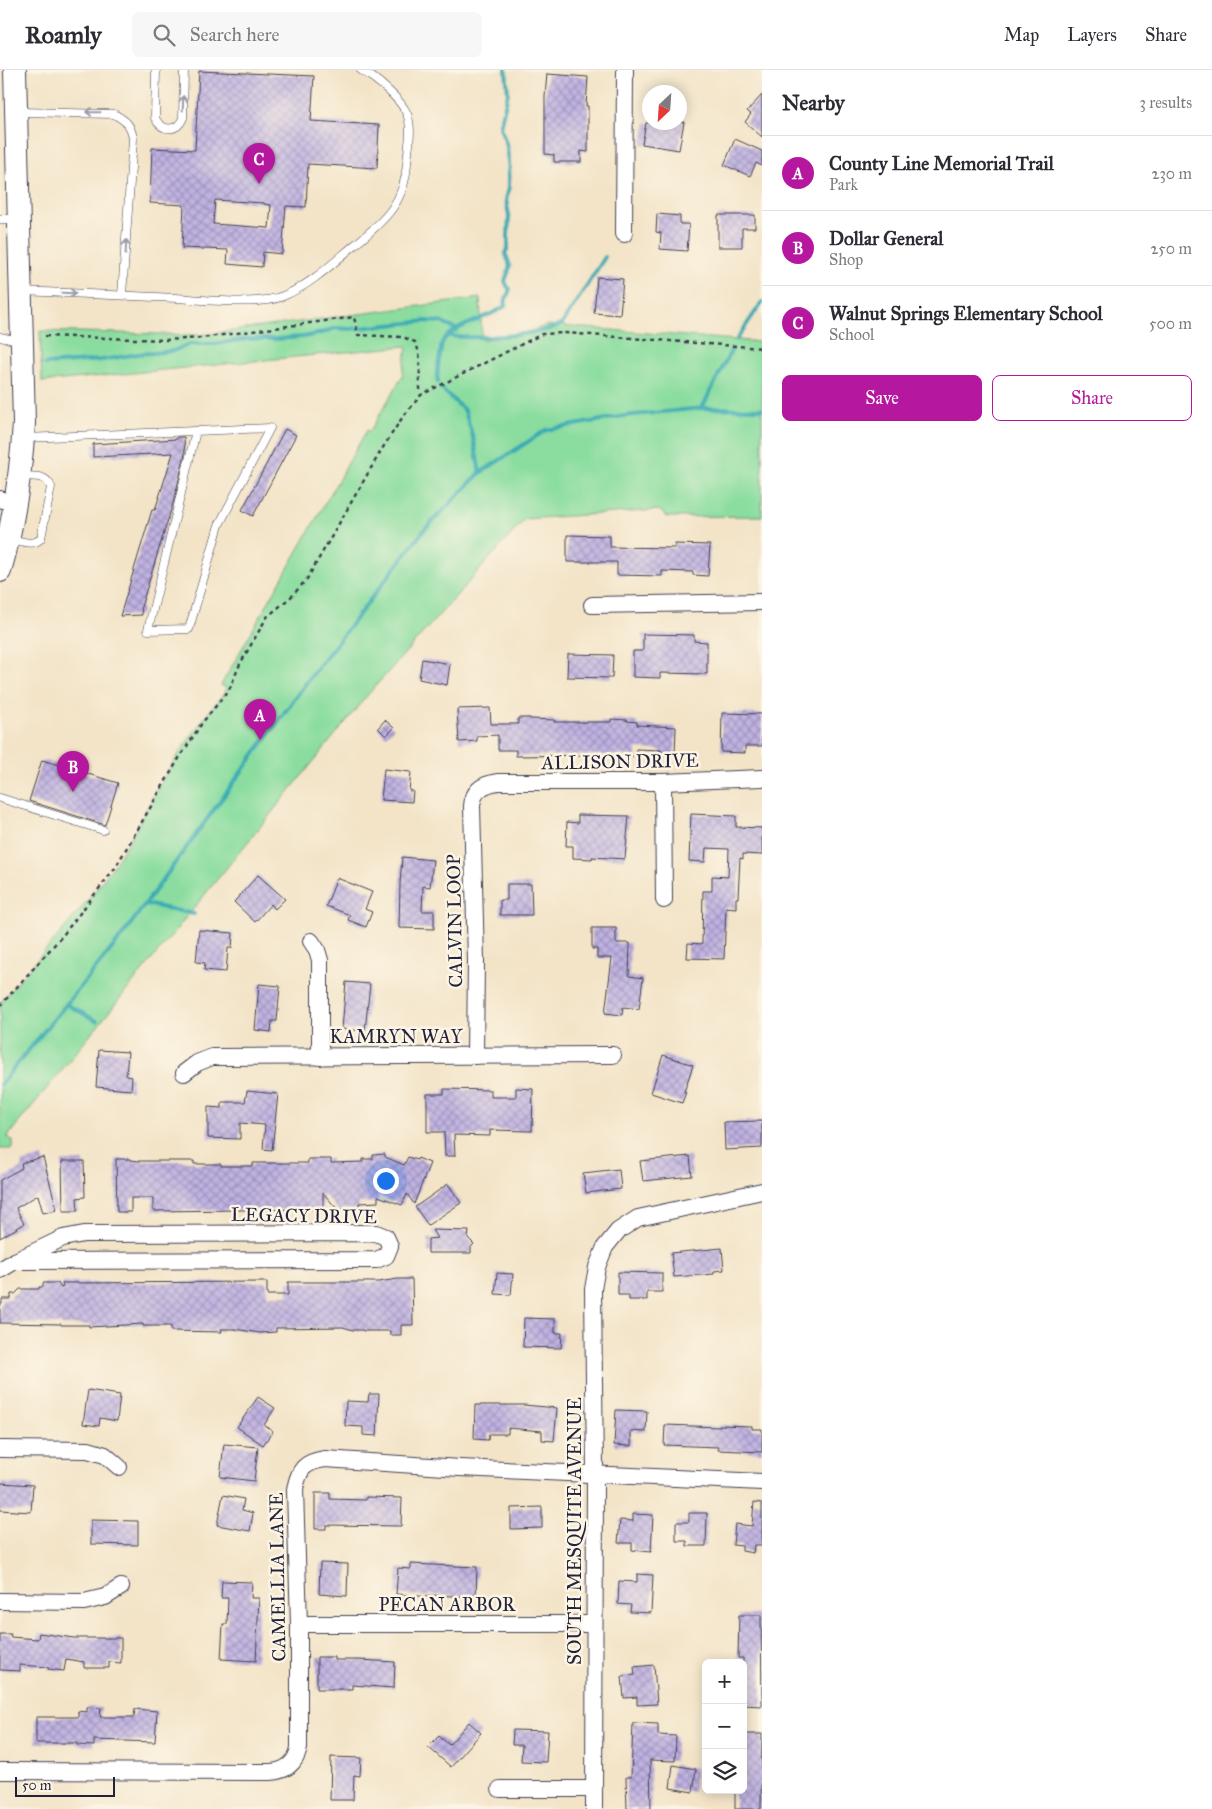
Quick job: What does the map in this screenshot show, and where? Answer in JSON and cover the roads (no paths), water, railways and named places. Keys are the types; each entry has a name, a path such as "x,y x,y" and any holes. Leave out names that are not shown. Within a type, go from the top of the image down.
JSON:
{"street":[{"path":"0,571 9,539 8,502 20,476 23,438 11,339 20,291 9,219 16,112 15,70"},
{"path":"624,234 625,70"},
{"path":"592,604 762,602"},
{"name":"ALLISON DRIVE","path":"480,788 484,785 498,782 663,782 762,778"},
{"path":"663,782 664,900"},
{"name":"CALVIN LOOP","path":"475,1056 476,961 472,801 480,788"},
{"path":"311,941 317,950 320,960 320,1057"},
{"name":"KAMRYN WAY","path":"184,1073 197,1063 212,1057 613,1055"},
{"name":"SOUTH MESQUITE AVENUE","path":"594,1809 596,1473 593,1302 597,1267 601,1255 611,1239 618,1231 638,1218 762,1191"},
{"name":"LEGACY DRIVE","path":"0,1270 15,1262 63,1238 84,1234 376,1233 386,1236 390,1246 386,1256 376,1260 15,1262"},
{"path":"0,1449 88,1450 104,1455 119,1467"},
{"name":"CAMELLIA LANE","path":"0,1771 271,1772 283,1769 294,1761 299,1748 299,1624 294,1489 298,1475 308,1463 325,1459 460,1468 762,1482"},
{"path":"0,1601 84,1602 105,1597 121,1587"},
{"name":"PECAN ARBOR","path":"299,1624 594,1624"},
{"path":"500,1789 594,1788"}],"lane":[{"path":"156,70 155,118 157,122 167,128 175,128 180,125 183,118 184,70"},
{"path":"20,291 222,300 272,300 312,280 382,222 400,194 407,168 410,129 407,114 395,99 372,77 361,70"},
{"path":"16,112 114,114 125,121 132,129 133,139 122,295"},
{"path":"23,438 270,428 219,524 189,629 148,630 196,431"},
{"path":"9,539 33,543 38,542 41,538 51,487 48,481 42,477 20,476"},
{"path":"0,798 103,830"}],"waterway":[{"path":"438,382 437,375 442,343 446,337 461,327 505,306 510,289 505,281 510,267 505,253 508,248 509,215 506,200 509,188 509,169 507,146 500,127 508,93 506,70"},
{"path":"449,336 507,336 538,331 562,324 605,257"},
{"path":"737,339 762,302"},
{"path":"46,364 102,360 137,354 173,351 190,344 215,344 247,339 303,337 336,328 350,329 426,321 440,322 456,329 456,331"},
{"path":"702,408 732,349"},
{"path":"441,388 465,411 474,441 480,473"},
{"path":"0,1085 122,936 306,683 424,530 480,473 546,430 624,416 702,408 762,409"},
{"path":"145,904 194,914"},
{"path":"66,1004 97,1021"}],"place":[{"name":"Walnut Springs Elementary School","path":"259,184"},
{"name":"County Line Memorial Trail","path":"260,740"},
{"name":"Dollar General","path":"73,792"}]}
